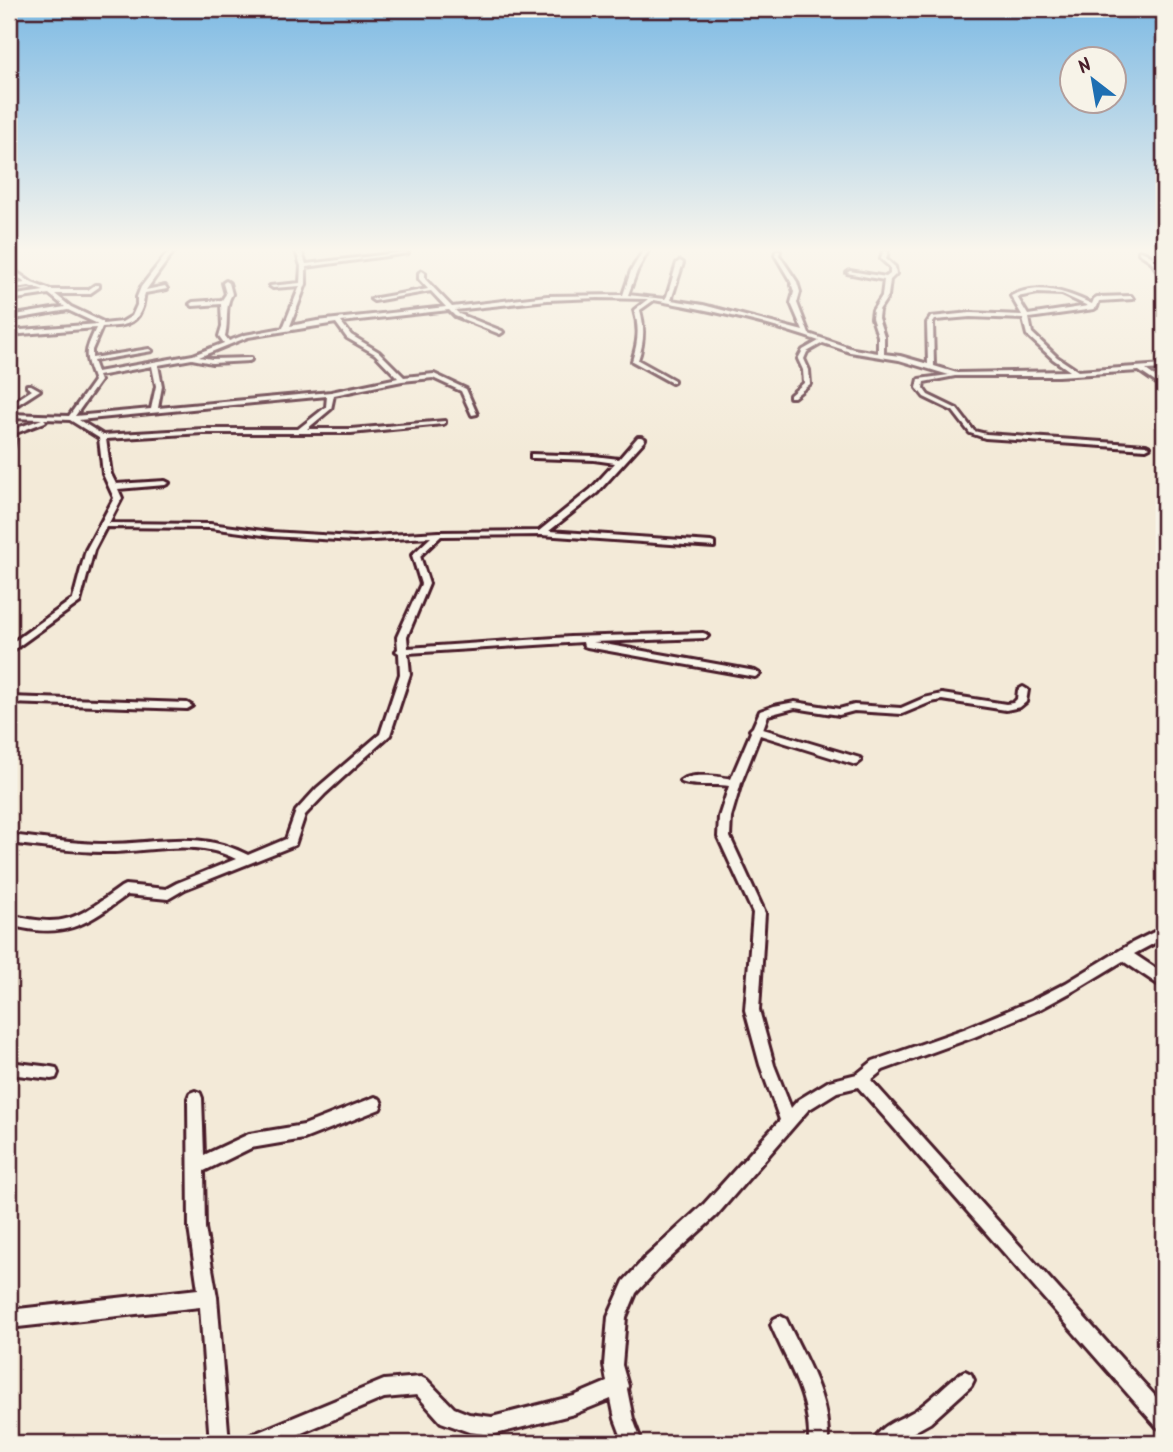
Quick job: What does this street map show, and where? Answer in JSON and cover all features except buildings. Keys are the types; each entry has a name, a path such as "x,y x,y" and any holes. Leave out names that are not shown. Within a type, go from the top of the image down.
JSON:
{"street":[{"path":"97,319 102,323 101,326"},
{"path":"9,333 55,327 101,326 133,319"},
{"path":"225,319 222,336 227,343"},
{"path":"286,328 290,319"},
{"path":"97,374 191,358 227,343 286,328 359,319"},
{"path":"465,319 500,332"},
{"path":"640,319 642,341 635,361 673,381"},
{"path":"742,319 807,335 852,351 881,355 957,375"},
{"path":"800,319 807,335"},
{"path":"875,319 881,336 881,355"},
{"path":"931,368 930,323 933,319"},
{"path":"1026,319 1029,334 1055,358 1077,373"},
{"path":"338,321 344,335 374,351 393,367 402,379"},
{"path":"73,418 72,414 94,389 97,374 89,360 92,337 101,326"},
{"path":"792,396 807,384 806,370 801,359 805,351 821,342"},
{"path":"89,360 149,351"},
{"path":"191,358 249,359"},
{"path":"154,411 159,386 155,364"},
{"path":"1146,447 985,436 972,432 955,410 926,396 920,388 920,380 957,375 1077,373 1164,367"},
{"path":"1141,369 1164,386"},
{"path":"9,448 13,416 51,419 154,411 331,394 402,379 434,376 457,385 468,395 474,414"},
{"path":"9,408 37,390 29,386"},
{"path":"301,430 329,408 331,394"},
{"path":"73,418 102,437 203,431 351,431 443,422"},
{"path":"13,432 51,419"},
{"path":"9,649 77,600 90,550 106,525 118,498 107,474 102,437"},
{"path":"541,533 594,491 640,439"},
{"path":"534,456 594,458 621,462"},
{"path":"113,486 165,483"},
{"path":"106,525 210,526 271,534 354,539 439,534 541,533 711,545"},
{"path":"11,925 43,928 68,926 88,917 125,890 168,894 181,886 291,842 300,814 321,791 385,735 405,674 401,651 402,637 425,584 416,555 439,534"},
{"path":"401,651 570,640 703,636"},
{"path":"570,640 634,654 755,674"},
{"path":"788,1121 767,1065 752,1010 759,913 724,837 725,817 755,730 764,713 794,705 839,712 854,708 902,711 928,699 942,697 1006,707 1022,701 1023,690"},
{"path":"9,700 187,706"},
{"path":"755,730 856,761"},
{"path":"686,782 718,780 736,783"},
{"path":"9,839 106,848 192,841 232,849 248,860"},
{"path":"634,1443 624,1419 613,1365 617,1317 630,1287 710,1210 803,1105 834,1086 861,1080 878,1065 1008,1018 1060,993 1164,932"},
{"path":"1123,954 1164,981"},
{"path":"9,1068 51,1073"},
{"path":"861,1080 1164,1420"},
{"path":"195,1098 197,1228 208,1297 220,1443"},
{"path":"195,1167 249,1141 304,1132 375,1104"},
{"path":"9,1319 208,1297"},
{"path":"780,1325 815,1401 819,1443"},
{"path":"882,1443 888,1435 923,1416 965,1380"},
{"path":"256,1443 393,1387 421,1386 448,1415 469,1423 492,1426 574,1405 619,1386"}]}
